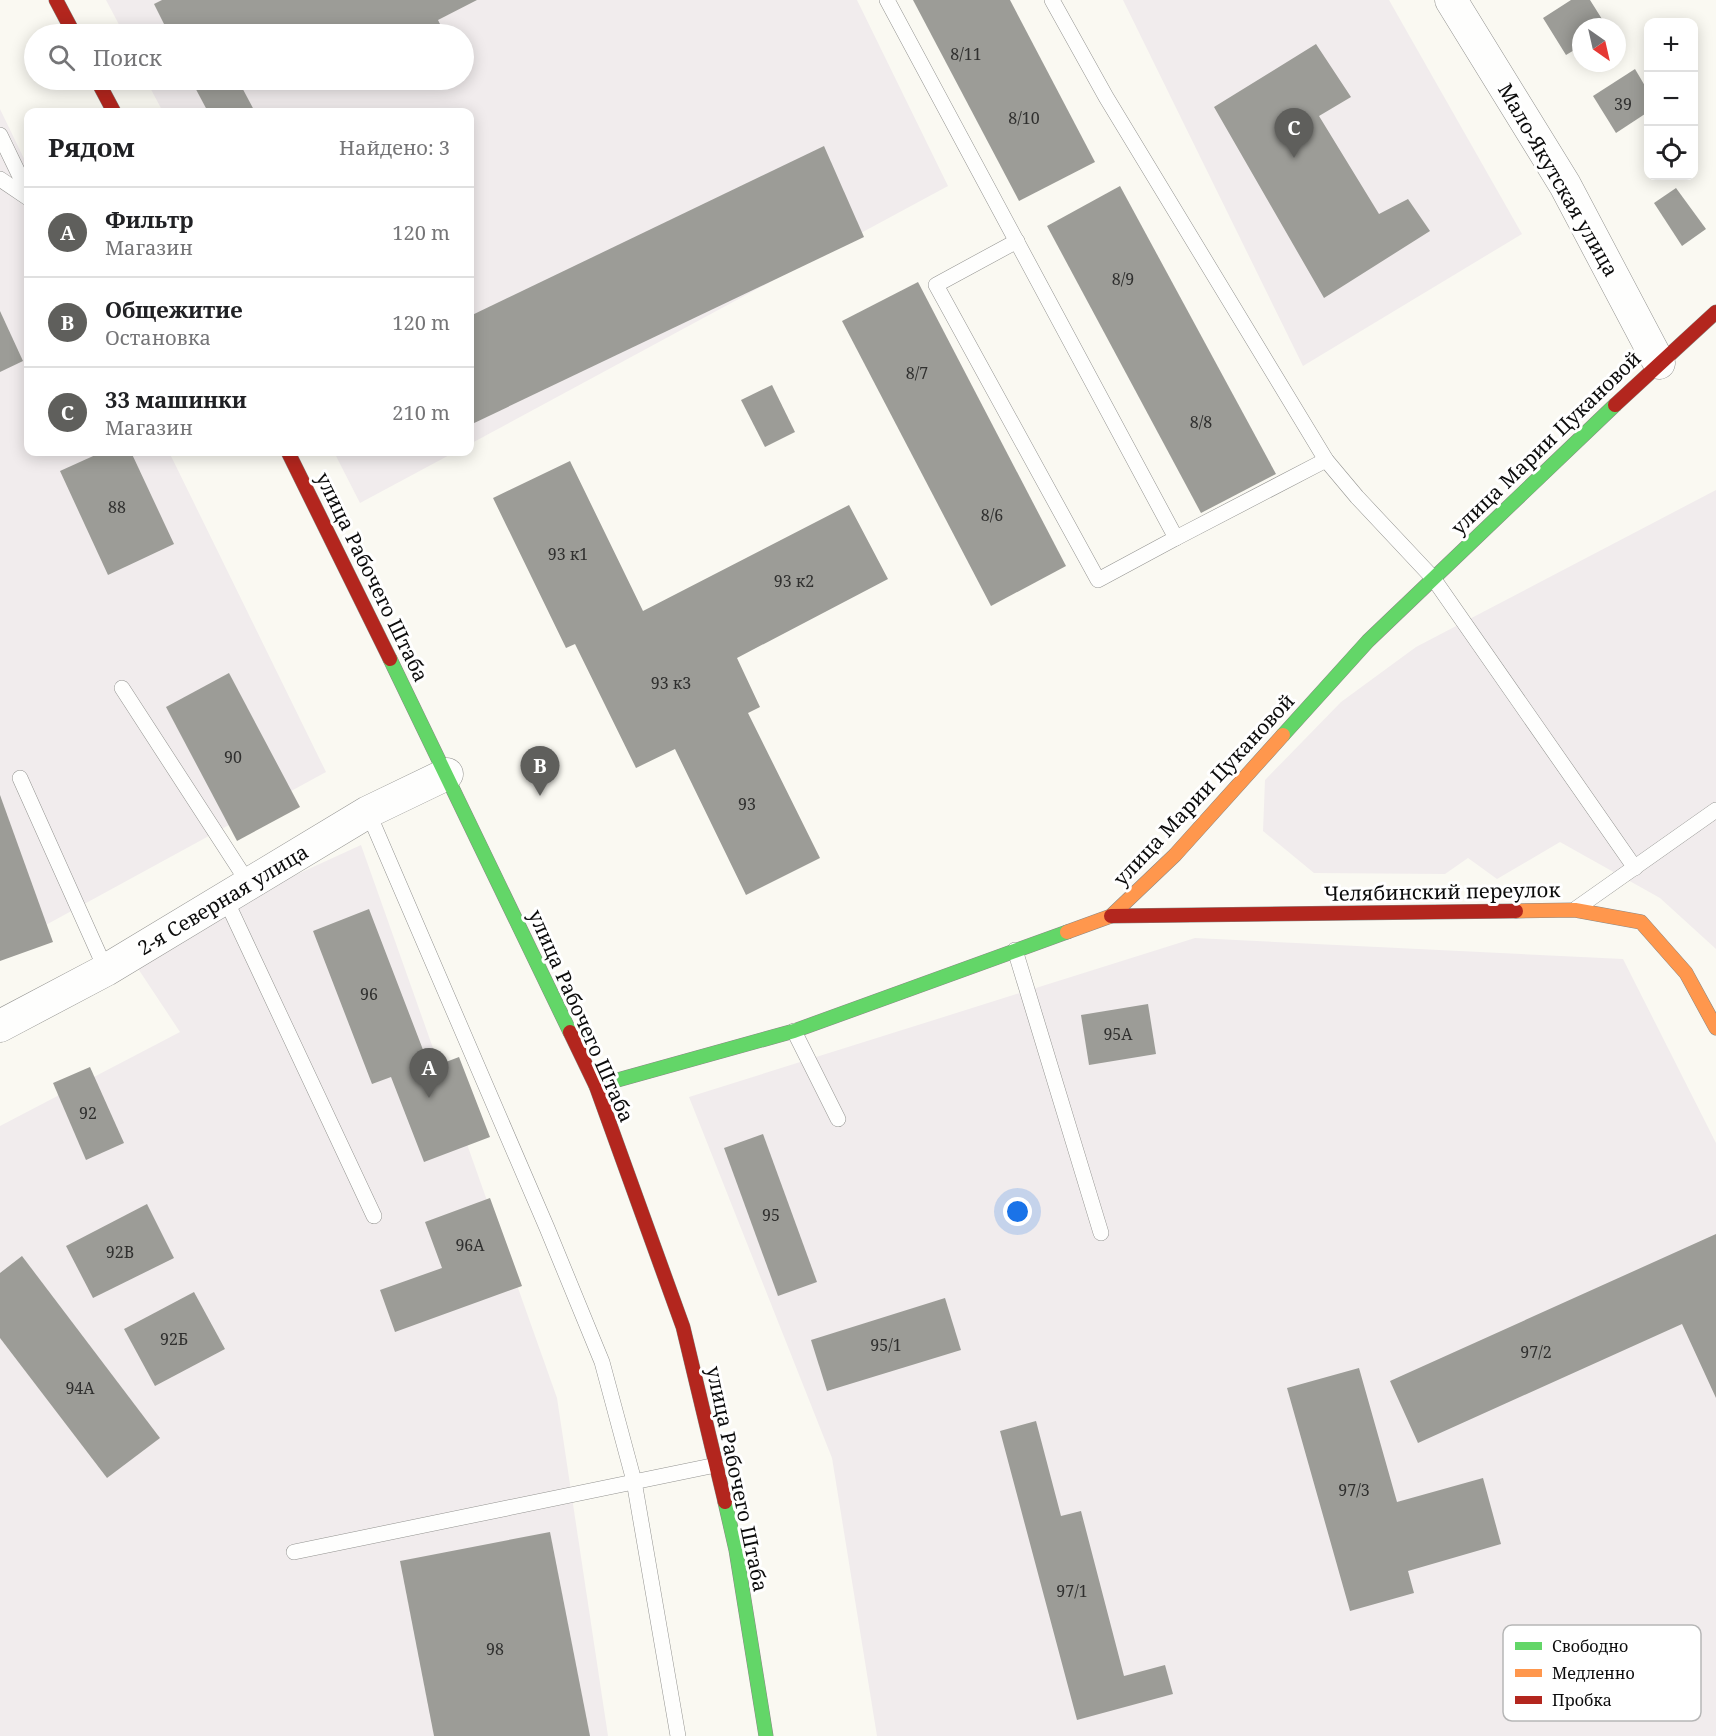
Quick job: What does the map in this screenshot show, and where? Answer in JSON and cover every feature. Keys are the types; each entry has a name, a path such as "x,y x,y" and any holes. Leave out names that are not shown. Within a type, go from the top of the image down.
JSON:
{"street":[{"path":"56,0 69,24"},
{"name":"Мало-Якутская улица","path":"1451,0 1565,185 1659,363"},
{"path":"102,90 112,108"},
{"name":"улица Марии Цукановой","path":"596,1086 794,1031 1111,916 1175,855 1368,641 1659,363 1716,312"},
{"name":"улица Рабочего Штаба","path":"290,456 447,774 596,1086 683,1327 736,1550 766,1736"},
{"name":"2-я Северная улица","path":"0,1026 106,970 368,812 447,774"},
{"name":"Челябинский переулок","path":"1111,916 1575,910 1641,922 1686,973 1716,1028"}],"lane":[{"path":"887,0 1176,538"},
{"path":"1052,0 1106,97 1326,460 1357,497 1433,578 1635,867"},
{"path":"0,135 24,185"},
{"path":"0,178 24,195"},
{"path":"1017,241 936,285 1098,580 1326,460"},
{"path":"122,688 237,891 374,1216"},
{"path":"20,778 106,970"},
{"path":"1575,910 1716,810"},
{"path":"368,812 543,1217 602,1362 634,1481 678,1736"},
{"path":"1015,950 1101,1233"},
{"path":"794,1031 838,1119"},
{"path":"294,1552 716,1465"}],"shaded area":[{"path":"106,0 857,0 948,186 474,442 474,108 161,108 151,90 474,90 474,24 119,24"},
{"path":"1123,0 1389,0 1522,234 1303,366"},
{"path":"0,109 24,159 24,456 171,456 326,772 0,950"},
{"path":"336,456 448,456 360,503"},
{"path":"1716,490 1716,949 1660,898 1560,842 1497,879 1468,858 1445,874 1314,873 1263,831 1265,780 1341,702 1416,647"},
{"path":"361,845 557,1398 608,1736 0,1736 0,1126 180,1032 127,952"},
{"path":"1195,938 1623,959 1716,1143 1716,1736 877,1736 832,1458 689,1097"}],"building":[{"path":"162,0 477,0 438,20 440,24 164,24 154,4"},
{"path":"913,0 1010,0 1095,162 1019,201"},
{"path":"1571,0 1590,0 1601,18 1572,18 1572,51 1566,55 1543,18"},
{"path":"1316,44 1351,97 1319,116 1379,214 1408,199 1430,231 1324,298 1214,107"},
{"path":"1635,69 1644,84 1644,115 1616,133 1593,96"},
{"path":"196,90 243,90 253,108 206,108"},
{"path":"824,146 864,237 474,423 474,314"},
{"path":"1120,186 1276,474 1201,513 1047,226"},
{"path":"1676,188 1706,229 1682,246 1654,203"},
{"path":"918,282 1066,566 991,606 842,321"},
{"path":"0,311 23,361 0,372"},
{"path":"772,385 795,432 765,447 741,400"},
{"path":"93,456 133,456 174,544 108,575 60,471"},
{"path":"570,461 643,611 849,505 888,579 737,658 760,707 748,713 820,858 746,895 675,749 636,768 575,644 566,648 493,498"},
{"path":"229,673 300,807 237,841 166,707"},
{"path":"0,795 53,942 0,961"},
{"path":"369,909 430,1068 459,1057 490,1137 424,1162 391,1077 372,1084 313,931"},
{"path":"1148,1004 1156,1054 1089,1065 1081,1015"},
{"path":"90,1067 124,1143 86,1160 53,1083"},
{"path":"763,1134 817,1282 778,1296 724,1148"},
{"path":"490,1198 522,1286 395,1332 380,1290 442,1268 425,1222"},
{"path":"147,1204 174,1258 93,1298 66,1246"},
{"path":"1716,1234 1716,1398 1682,1324 1418,1443 1390,1381"},
{"path":"22,1256 160,1438 107,1478 0,1338 0,1273"},
{"path":"194,1292 225,1349 155,1386 124,1329"},
{"path":"945,1298 961,1350 827,1391 811,1340"},
{"path":"1359,1368 1397,1502 1483,1478 1501,1544 1408,1571 1414,1593 1350,1611 1287,1388"},
{"path":"1036,1421 1061,1516 1081,1511 1124,1676 1165,1665 1173,1694 1077,1720 1000,1431"},
{"path":"550,1532 590,1736 434,1736 400,1561"}],"traffic: fast":[{"path":"1283,735 1368,641 1615,405"},
{"path":"390,659 570,1032"},
{"path":"596,1086 794,1031 1067,932"},
{"path":"725,1502 736,1550 766,1736"}],"traffic: slow":[{"path":"1067,932 1111,916 1175,855 1283,735"},
{"path":"1516,911 1575,910 1641,922 1686,973 1716,1028"}],"traffic: jam":[{"path":"56,0 69,24"},
{"path":"102,90 112,108"},
{"path":"1615,405 1716,312"},
{"path":"290,456 390,659"},
{"path":"1111,916 1516,911"},
{"path":"570,1032 596,1086 683,1327 725,1502"}],"place":[{"name":"33 машинки","path":"1294,158"},
{"name":"Общежитие","path":"540,796"},
{"name":"Фильтр","path":"429,1098"}]}
